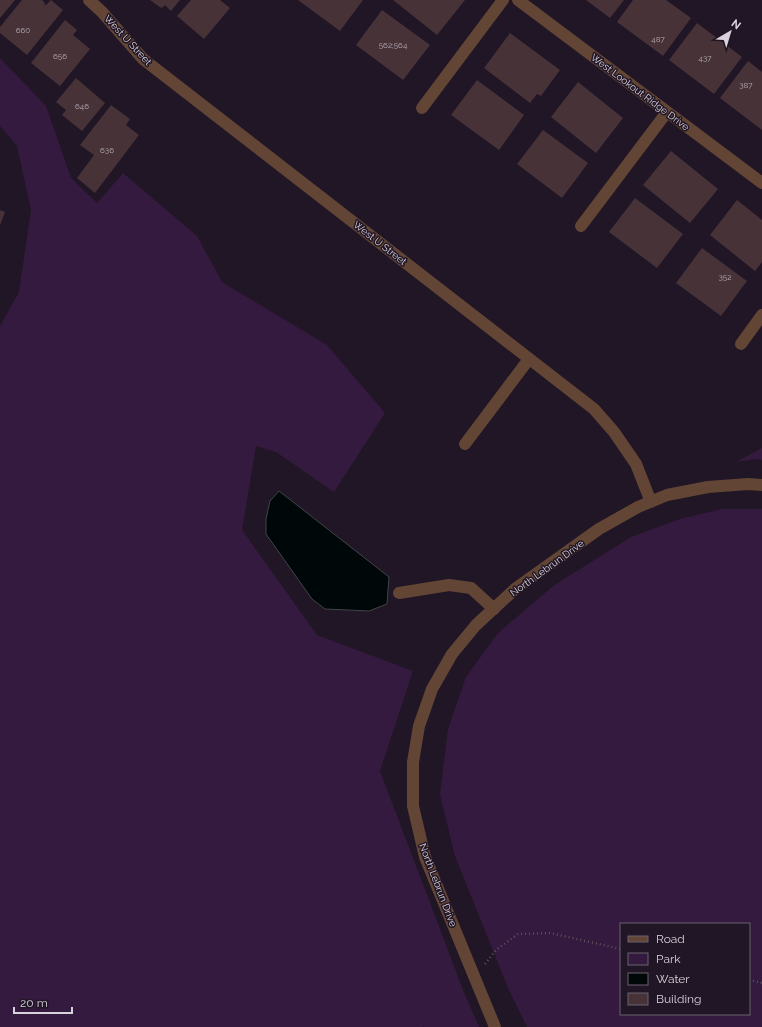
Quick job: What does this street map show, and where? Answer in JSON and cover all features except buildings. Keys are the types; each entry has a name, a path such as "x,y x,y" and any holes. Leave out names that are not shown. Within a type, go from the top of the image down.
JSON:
{"street":[{"name":"West U Street","path":"89,0 143,59 594,409 614,432 636,464 651,502"},
{"path":"422,108 503,0"},
{"name":"West Lookout Ridge Drive","path":"518,0 762,183"},
{"path":"581,226 667,112"},
{"path":"741,344 762,315"},
{"path":"465,444 530,359"},
{"name":"North Lebrun Drive","path":"495,1027 426,857 413,806 414,762 419,726 432,689 452,654 476,625 516,589 599,529 638,506 667,495 708,487 748,484 762,485"},
{"path":"399,593 449,585 471,588 494,609"}],"path":[{"path":"475,976 496,950 518,934 550,933 620,950"},
{"path":"750,980 762,983"}],"green space":[{"path":"0,58 46,106 71,178 97,203 123,173 197,236 222,282 327,345 385,413 334,492 276,452 256,446 242,530 317,635 413,671 380,771 465,995 479,1027 423,1027 426,1024 422,1027 0,1027 0,326 19,292 31,210 17,146 0,126"},
{"path":"762,448 762,460 756,459 736,462"},
{"path":"722,509 762,509 762,1027 527,1027 508,988 455,856 440,795 448,729 466,677 498,633 553,586 631,537 680,519"}],"water":[{"path":"279,491 389,577 387,604 369,611 325,609 312,599 266,534 266,519 270,501"}]}
